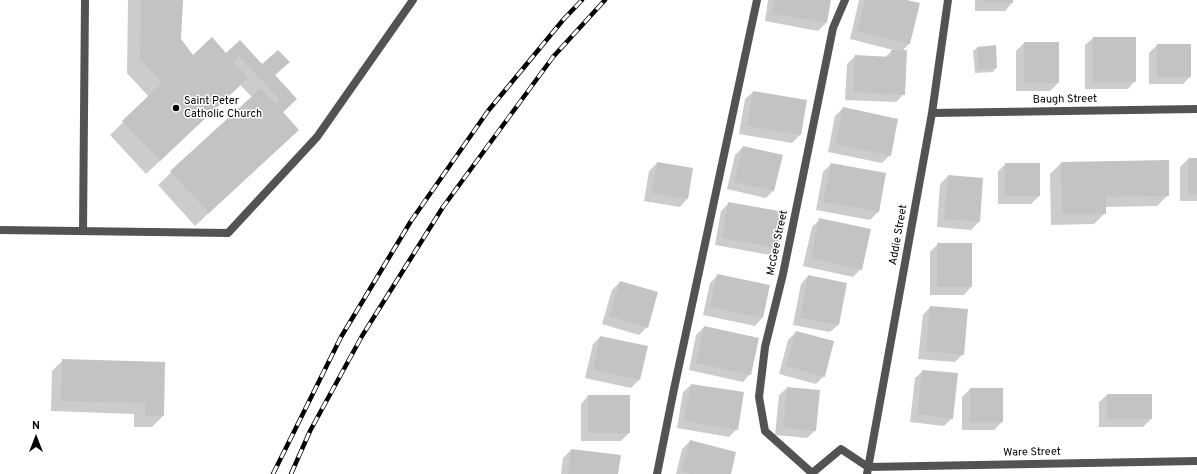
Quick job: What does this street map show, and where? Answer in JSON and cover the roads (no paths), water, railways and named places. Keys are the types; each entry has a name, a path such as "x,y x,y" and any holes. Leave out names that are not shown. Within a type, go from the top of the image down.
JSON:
{"street":[{"path":"83,230 85,0"},
{"path":"0,230 228,233 316,137 413,0"},
{"path":"657,474 675,381 757,0"},
{"name":"McGee Street","path":"845,0 833,28 783,274 765,347 759,398 765,431 811,473 841,449 868,470"},
{"name":"Addie Street","path":"868,470 932,113 948,0"},
{"name":"Baugh Street","path":"932,113 1197,109"},
{"name":"Ware Street","path":"868,470 1197,462"}],"railway":[{"path":"273,474 341,337 411,221 488,111 563,20 582,0"},
{"path":"291,474 310,431 362,336 443,207 553,57 605,0"}],"place":[{"name":"Saint Peter Catholic Church","path":"176,108"}]}
